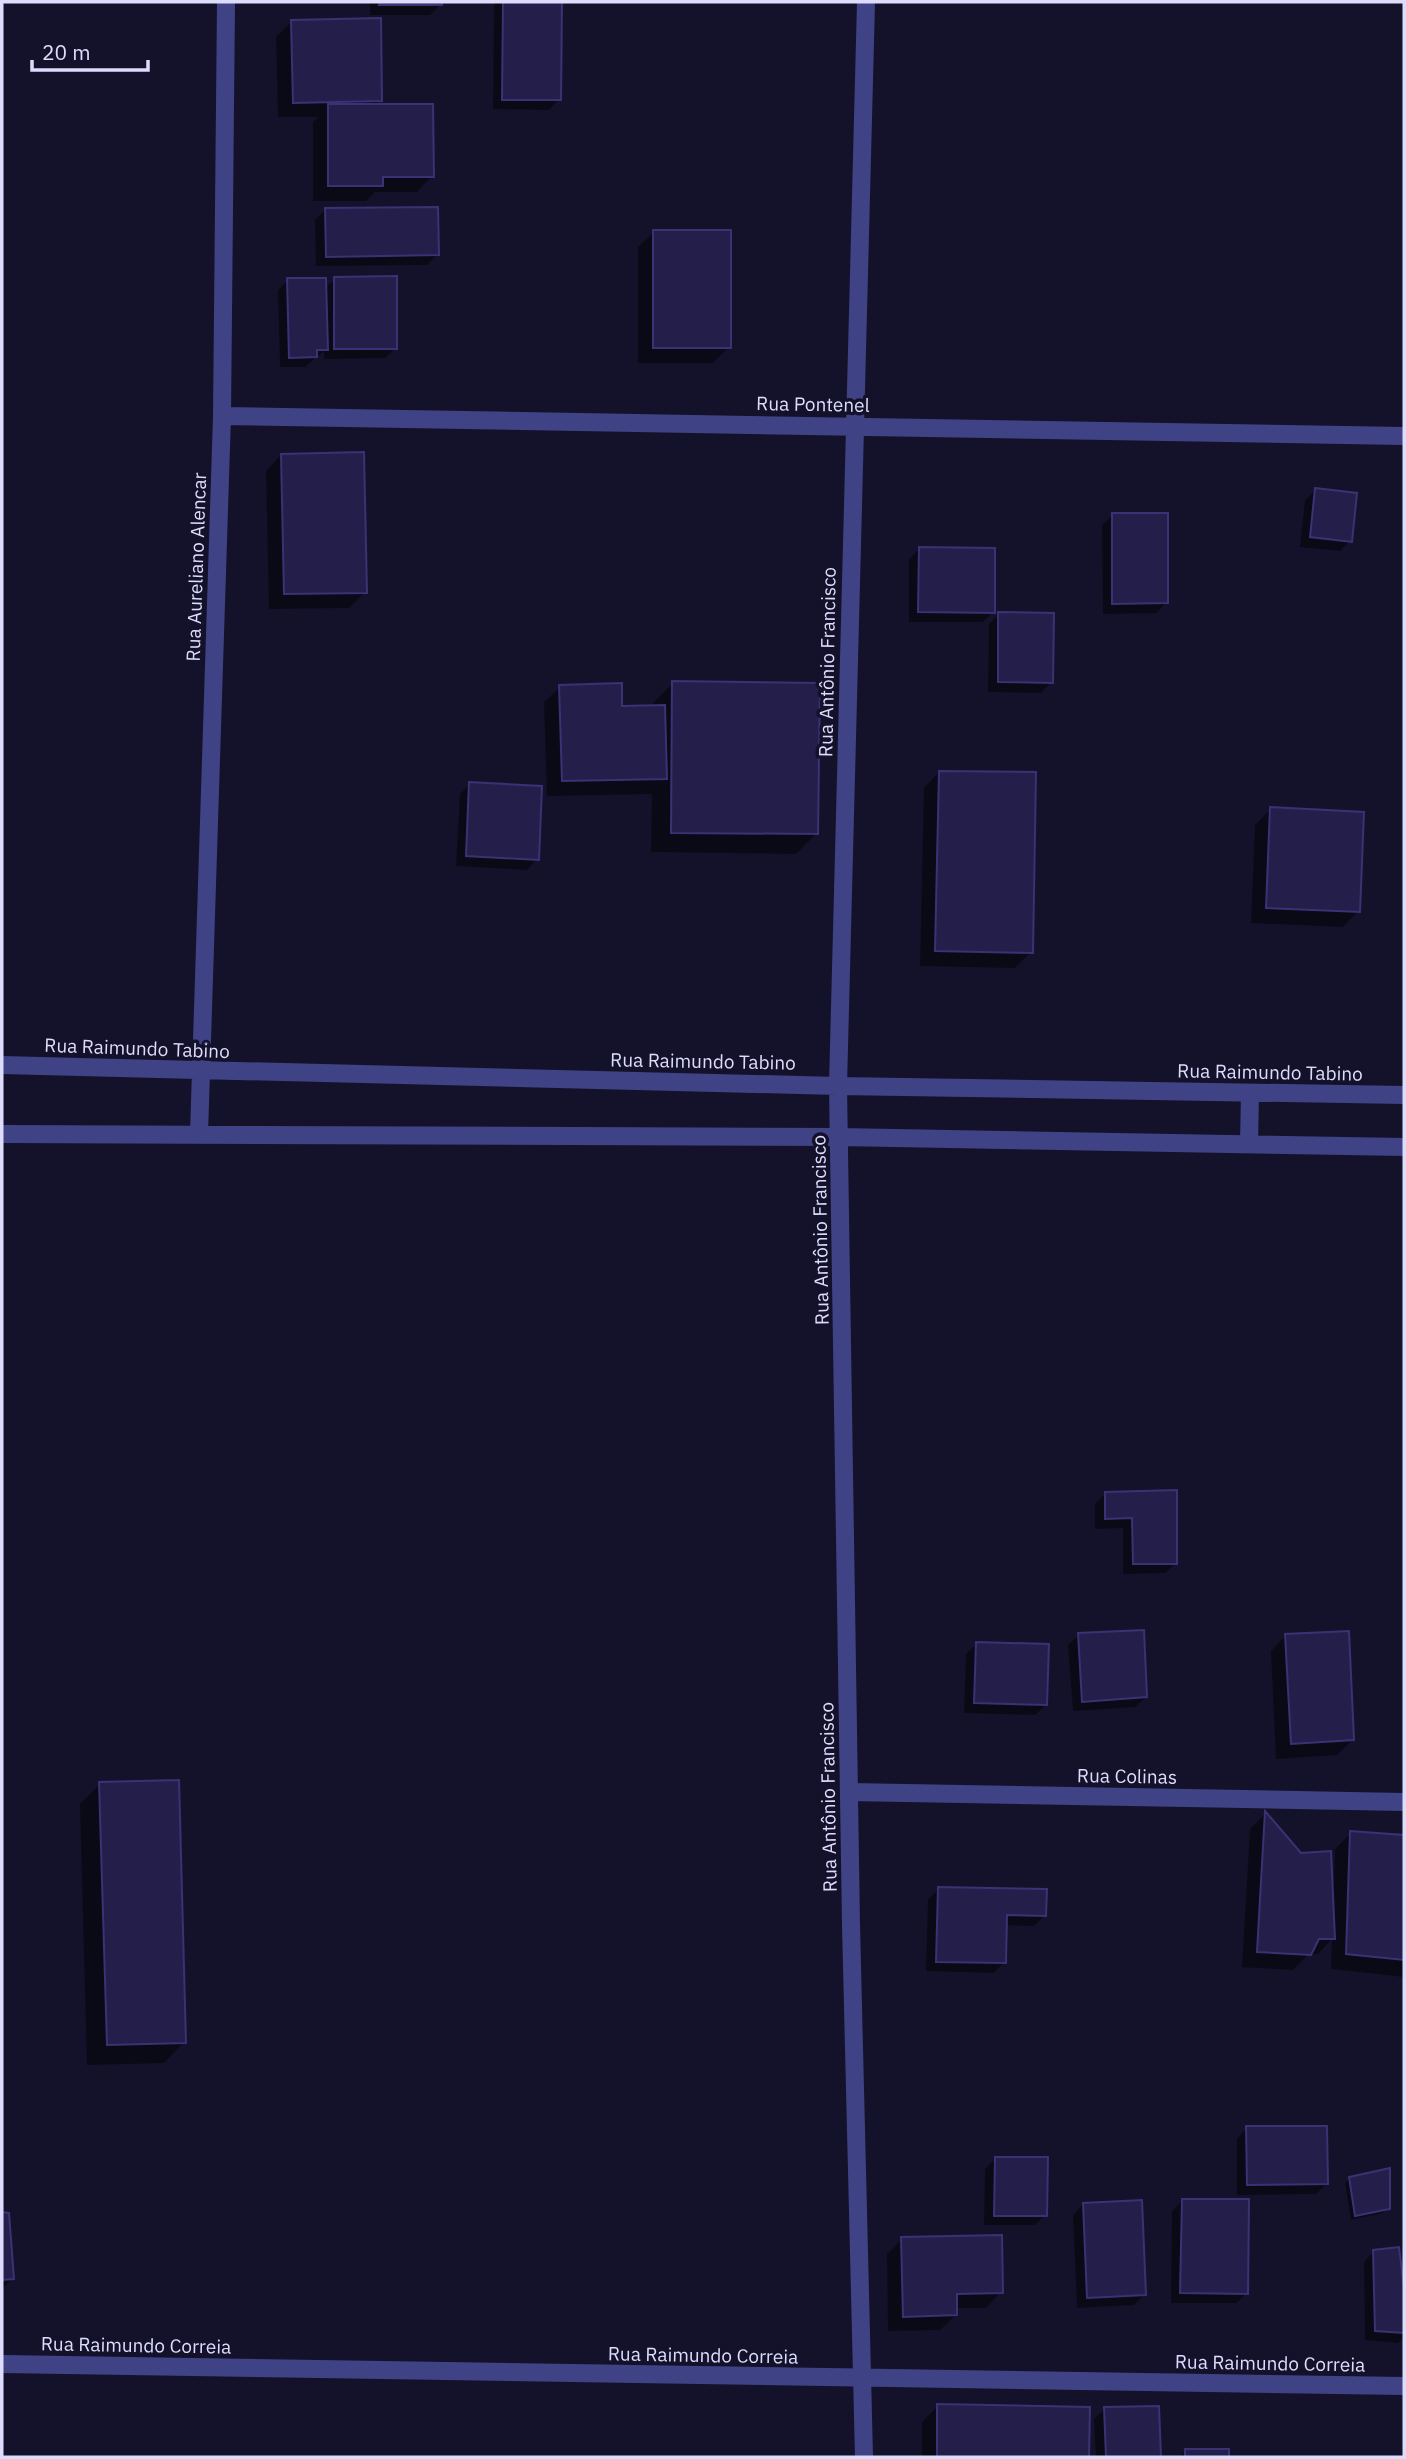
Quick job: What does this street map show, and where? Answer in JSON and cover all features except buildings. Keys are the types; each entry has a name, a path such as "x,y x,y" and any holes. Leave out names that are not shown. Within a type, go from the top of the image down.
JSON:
{"street":[{"name":"Rua Aureliano Alencar","path":"200,1134 222,416 226,2"},
{"name":"Rua Antônio Francisco","path":"864,2457 855,2115 838,1086 866,2"},
{"name":"Rua Pontenel","path":"222,416 1404,436"},
{"name":"Rua Raimundo Tabino","path":"2,1065 838,1086 1404,1095"},
{"path":"1249,1144 1250,1093"},
{"path":"2,1134 839,1137 1404,1147"},
{"name":"Rua Colinas","path":"849,1791 1404,1802"},
{"name":"Rua Raimundo Correia","path":"2,2364 1404,2386"}]}
